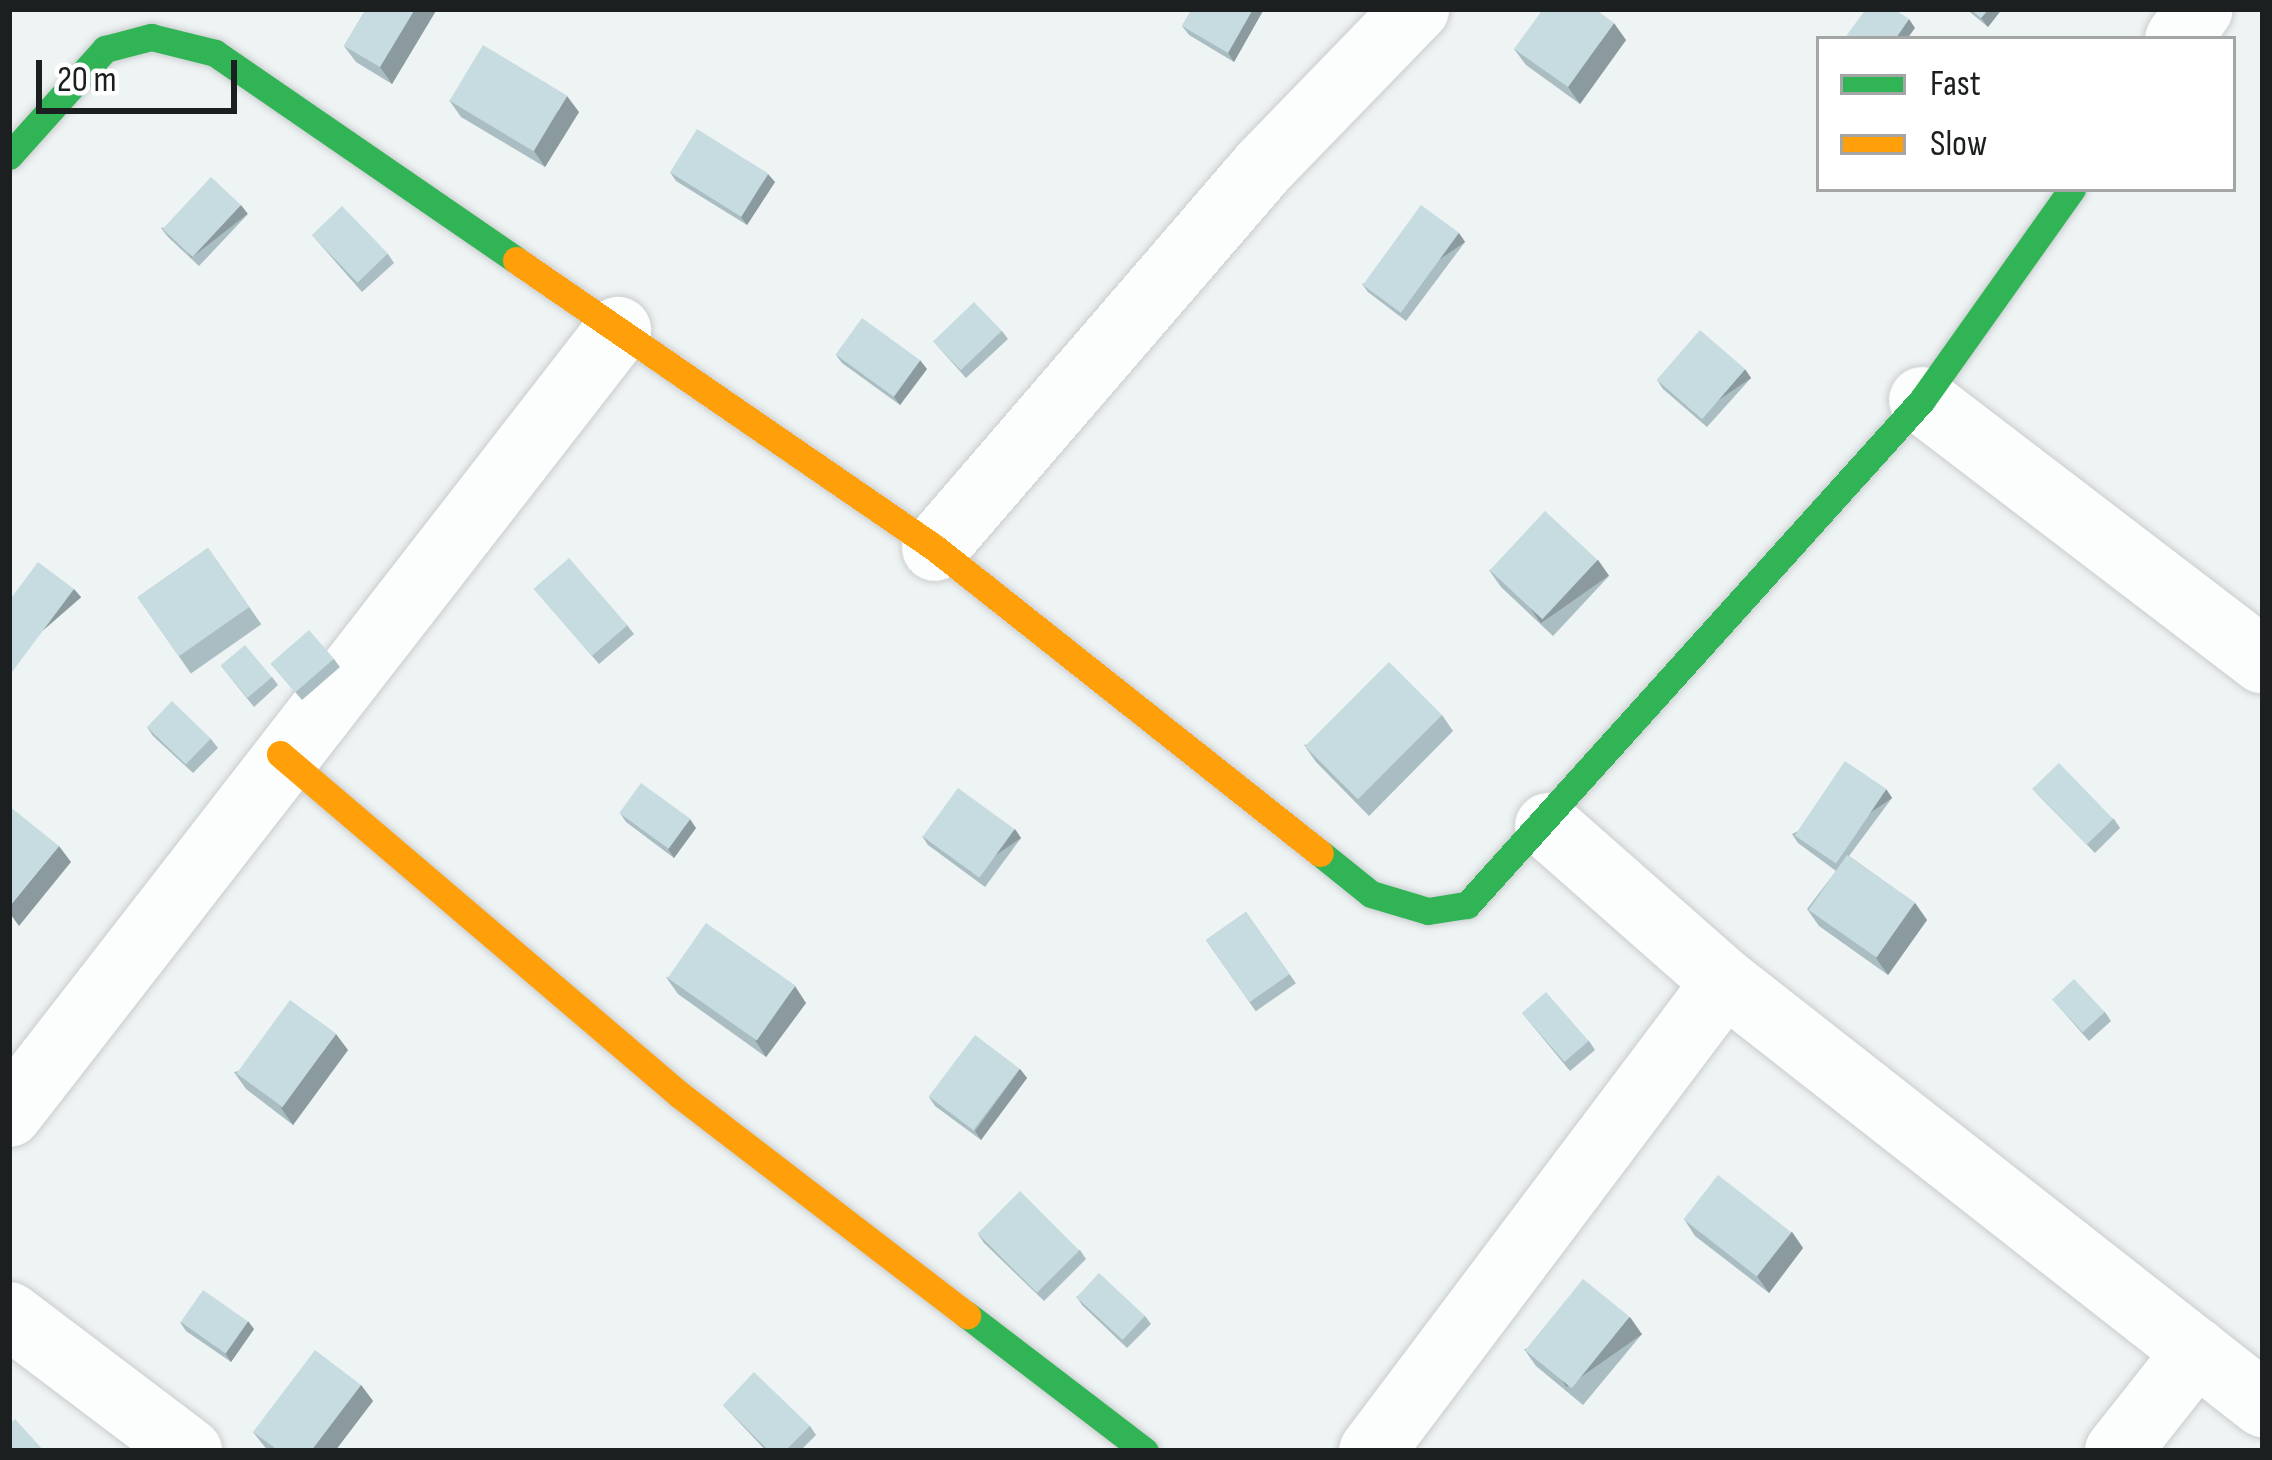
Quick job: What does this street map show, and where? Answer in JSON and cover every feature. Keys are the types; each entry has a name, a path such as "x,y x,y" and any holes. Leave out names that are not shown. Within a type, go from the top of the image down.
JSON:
{"street":[{"path":"934,548 1264,166 1416,9"},
{"path":"2180,36 2200,9"},
{"path":"9,156 105,50 151,37 214,53 934,548 1371,894 1429,911 1467,905 1548,826 1922,400 2070,192"},
{"path":"9,1114 280,754 618,330"},
{"path":"1922,400 2263,661"},
{"path":"280,754 680,1095 1145,1451"},
{"path":"1548,826 1725,982 2263,1403"},
{"path":"1372,1451 1725,982"},
{"path":"9,1315 189,1451"},
{"path":"2118,1451 2197,1351"}],"building":[{"path":"366,9 415,9 380,67 344,46"},
{"path":"1192,9 1253,9 1228,53 1182,26"},
{"path":"1543,9 1595,9 1614,23 1568,87 1514,49"},
{"path":"1866,9 1894,9 1909,19 1897,36 1846,36"},
{"path":"483,45 567,95 534,151 450,101"},
{"path":"697,129 768,174 741,217 670,172"},
{"path":"211,177 241,205 193,257 163,229"},
{"path":"1421,205 1459,233 1401,313 1363,285"},
{"path":"342,206 388,253 358,283 312,235"},
{"path":"974,302 1002,331 961,370 933,342"},
{"path":"862,318 920,360 894,397 836,354"},
{"path":"1700,330 1745,369 1702,419 1657,380"},
{"path":"1545,511 1598,560 1542,619 1490,570"},
{"path":"208,548 249,607 179,656 138,597"},
{"path":"569,558 627,625 592,656 534,589"},
{"path":"38,562 74,589 12,672 9,601"},
{"path":"309,630 334,659 295,692 271,663"},
{"path":"245,645 272,677 247,698 220,666"},
{"path":"1389,662 1442,715 1358,799 1305,746"},
{"path":"172,701 211,739 186,764 147,727"},
{"path":"1845,761 1886,789 1836,864 1795,836"},
{"path":"2059,763 2113,819 2087,845 2032,789"},
{"path":"641,783 690,819 669,849 619,813"},
{"path":"958,788 1015,829 979,878 923,837"},
{"path":"9,806 59,846 9,907"},
{"path":"1847,855 1915,903 1877,957 1809,910"},
{"path":"1246,912 1290,974 1249,1002 1206,940"},
{"path":"706,923 795,986 757,1040 668,978"},
{"path":"2074,979 2105,1012 2083,1032 2052,999"},
{"path":"1546,992 1589,1041 1564,1062 1522,1013"},
{"path":"290,1000 336,1034 283,1107 237,1074"},
{"path":"975,1035 1020,1069 973,1130 929,1096"},
{"path":"1718,1175 1791,1232 1757,1276 1684,1219"},
{"path":"1020,1191 1079,1250 1037,1293 978,1233"},
{"path":"1099,1273 1145,1316 1123,1340 1076,1297"},
{"path":"1583,1279 1630,1317 1572,1388 1525,1350"},
{"path":"203,1290 248,1322 226,1353 181,1322"},
{"path":"315,1350 361,1385 311,1451 279,1451 253,1432"},
{"path":"754,1372 810,1426 785,1451 769,1451 723,1405"},
{"path":"15,1419 44,1451 9,1451 9,1425"}],"traffic: fast":[{"path":"9,156 105,49 151,37 215,53 516,260"},
{"path":"1320,853 1371,894 1428,911 1467,905 1922,400 2070,192"},
{"path":"967,1315 1145,1451"}],"traffic: slow":[{"path":"516,260 935,548 1320,853"},
{"path":"280,754 680,1095 967,1315"}]}
